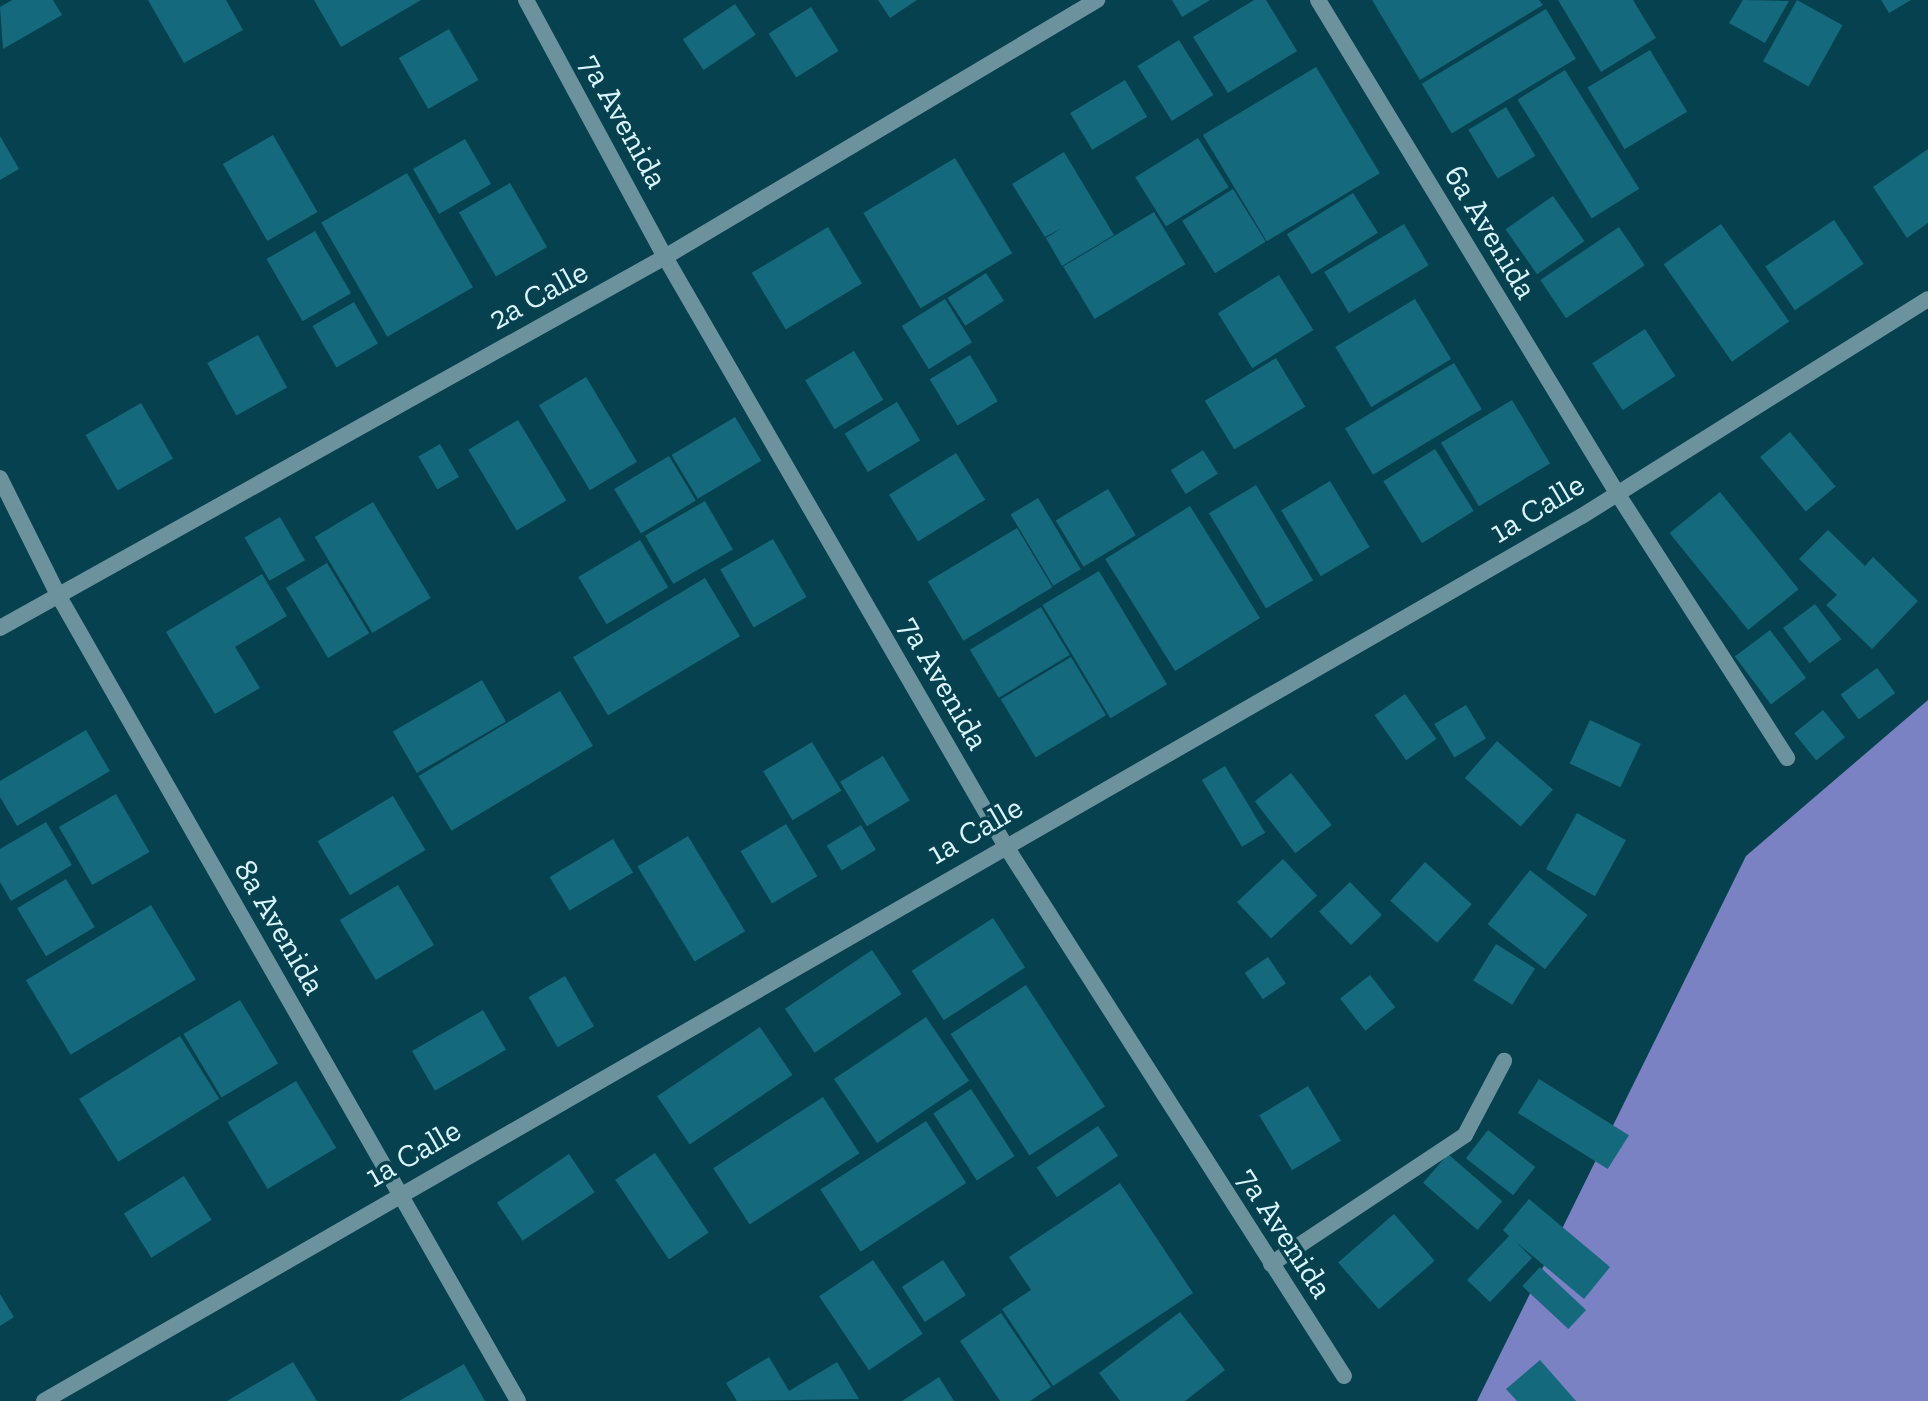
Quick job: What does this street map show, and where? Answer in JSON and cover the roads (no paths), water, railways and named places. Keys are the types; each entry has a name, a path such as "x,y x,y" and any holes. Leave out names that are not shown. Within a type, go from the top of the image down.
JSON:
{"street":[{"name":"7a Avenida","path":"526,0 665,257 1005,845 1344,1376"},
{"name":"2a Calle","path":"0,628 57,593 665,257 1097,0"},
{"name":"6a Avenida","path":"1318,0 1617,493 1787,758"},
{"name":"1a Calle","path":"44,1401 1617,493 1928,299"},
{"name":"8a Avenida","path":"0,478 57,593 518,1401"},
{"path":"1271,1264 1465,1135 1504,1061"}],"water":[{"path":"1928,700 1928,1401 1477,1401 1746,856"}]}
